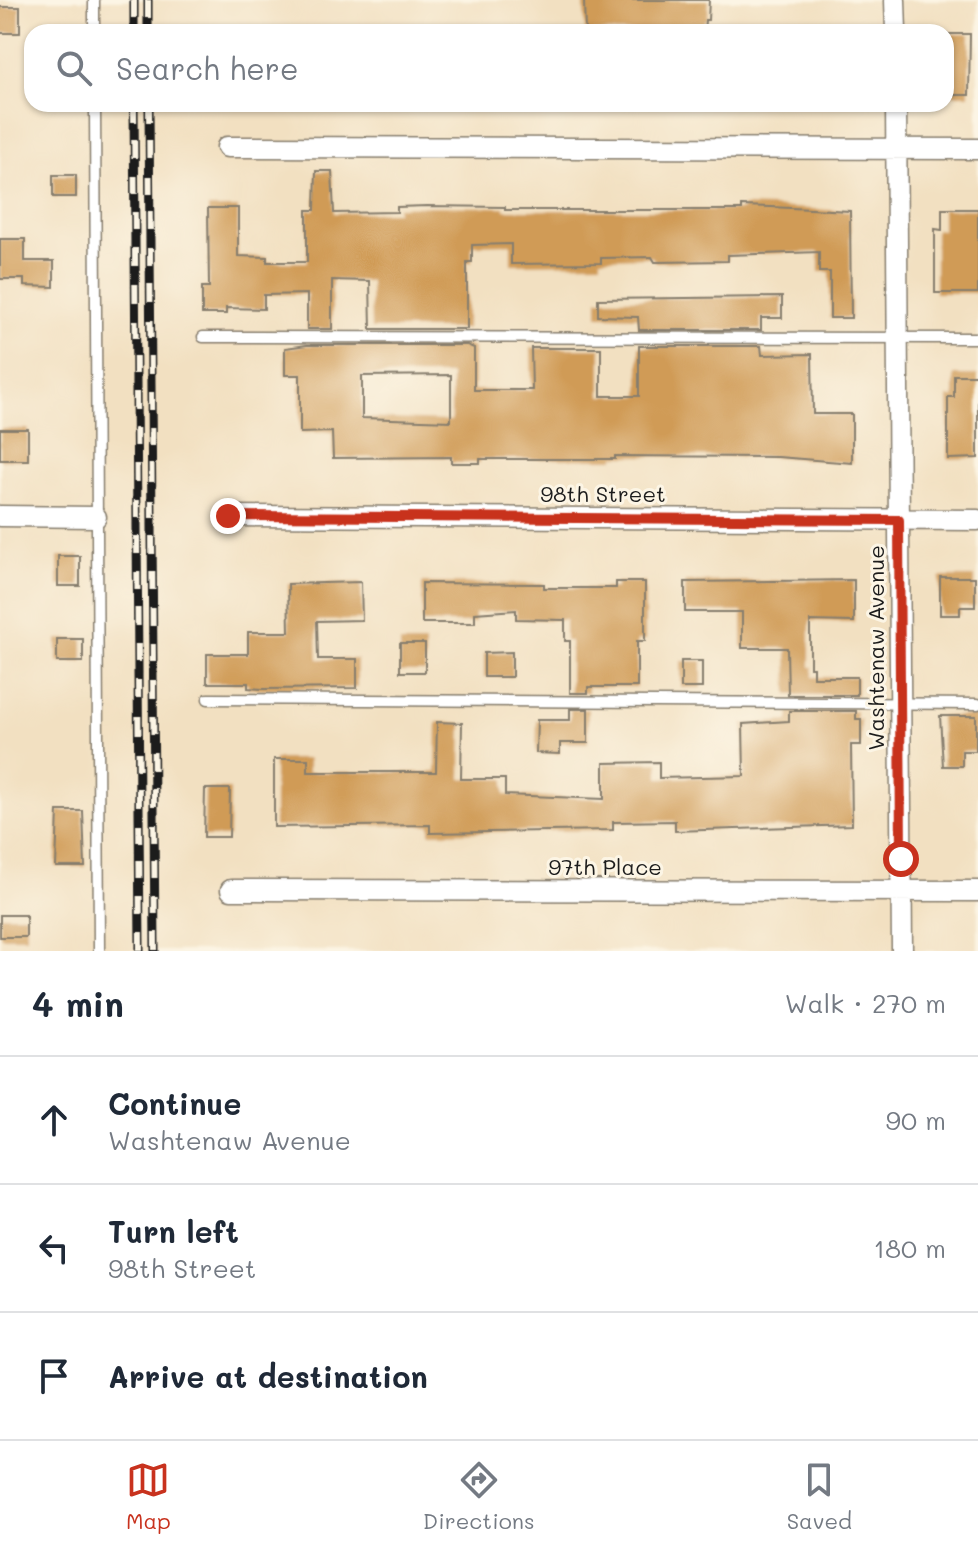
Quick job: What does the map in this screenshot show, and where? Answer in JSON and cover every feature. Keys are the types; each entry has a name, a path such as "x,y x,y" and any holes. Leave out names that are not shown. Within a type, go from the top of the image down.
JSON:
{"street":[{"path":"895,0 896,24"},
{"name":"Washtenaw Avenue","path":"896,112 902,951"},
{"path":"227,147 978,149"},
{"path":"0,516 96,517"},
{"name":"98th Street","path":"228,516 978,520"},
{"name":"97th Place","path":"231,890 978,891"}],"lane":[{"path":"94,0 94,24"},
{"path":"95,112 99,951"},
{"path":"203,337 978,338"},
{"path":"208,699 978,704"}],"building":[{"path":"584,0 709,0 708,20 705,24 585,24"},
{"path":"0,7 20,7 20,33 0,33"},
{"path":"954,34 970,34 969,95 954,95"},
{"path":"316,171 332,171 334,213 397,212 397,207 427,206 505,207 505,210 742,210 742,206 850,211 851,318 830,318 830,272 819,272 819,252 728,255 728,261 655,262 652,257 601,258 601,263 511,264 511,244 472,245 472,262 467,262 467,329 371,329 370,281 332,280 332,329 307,329 307,294 264,295 264,309 226,308 226,314 202,314 202,287 209,287 208,208 238,208 238,256 267,257 267,262 307,262 307,210 315,210"},
{"path":"53,175 76,175 76,197 53,197"},
{"path":"942,209 978,209 978,293 935,293 935,229 942,230"},
{"path":"0,239 25,239 25,261 54,261 54,287 24,286 24,279 0,279"},
{"path":"782,297 782,318 761,318 761,330 639,330 638,317 598,316 598,299"},
{"path":"307,345 467,345 474,348 474,390 532,390 531,348 601,348 601,396 639,396 639,346 761,346 762,355 812,354 813,414 852,414 852,463 778,457 615,456 615,459 480,459 480,463 451,463 451,457 333,458 332,432 300,433 300,375 285,375 285,348","holes":["451,375 451,421 362,418 362,376"]},
{"path":"954,375 978,375 978,458 948,459 948,397 954,397"},
{"path":"0,429 28,429 28,460 0,460"},
{"path":"58,556 80,556 80,586 58,586"},
{"path":"940,577 975,577 975,607 960,607 960,615 940,615"},
{"path":"854,580 854,622 810,621 810,667 813,667 813,677 857,677 857,695 788,695 787,648 742,648 742,612 685,612 685,582"},
{"path":"361,582 362,620 317,621 318,659 357,659 357,688 263,689 248,688 248,683 207,683 207,654 248,654 248,632 289,632 288,584"},
{"path":"616,582 645,582 645,641 637,641 637,687 588,687 588,693 570,693 570,641 565,641 565,620 516,619 516,610 475,613 475,623 422,623 422,583 616,588"},
{"path":"57,639 83,639 83,662 57,662"},
{"path":"400,643 425,643 425,672 400,672"},
{"path":"512,652 512,677 484,677 484,653"},
{"path":"681,661 702,661 702,688 681,688"},
{"path":"570,709 588,709 588,743 560,743 560,754 536,753 537,720 570,720"},
{"path":"789,711 856,711 856,719 861,719 861,745 851,745 852,825 675,831 675,821 613,822 613,830 430,833 430,825 274,827 274,759 308,759 308,772 436,772 437,722 462,723 461,779 505,779 505,795 604,799 604,763 659,762 659,778 744,776 743,724 789,721"},
{"path":"940,716 976,716 976,751 962,751 962,766 943,766"},
{"path":"205,789 230,789 229,837 204,837"},
{"path":"58,811 83,811 85,867 56,867"},
{"path":"0,915 26,915 26,937 0,937"}],"railway":[{"path":"134,0 134,24"},
{"path":"148,0 148,24"},
{"path":"134,112 140,951"},
{"path":"149,112 155,951"}],"route":[{"path":"228,516 899,520 901,859"}]}
